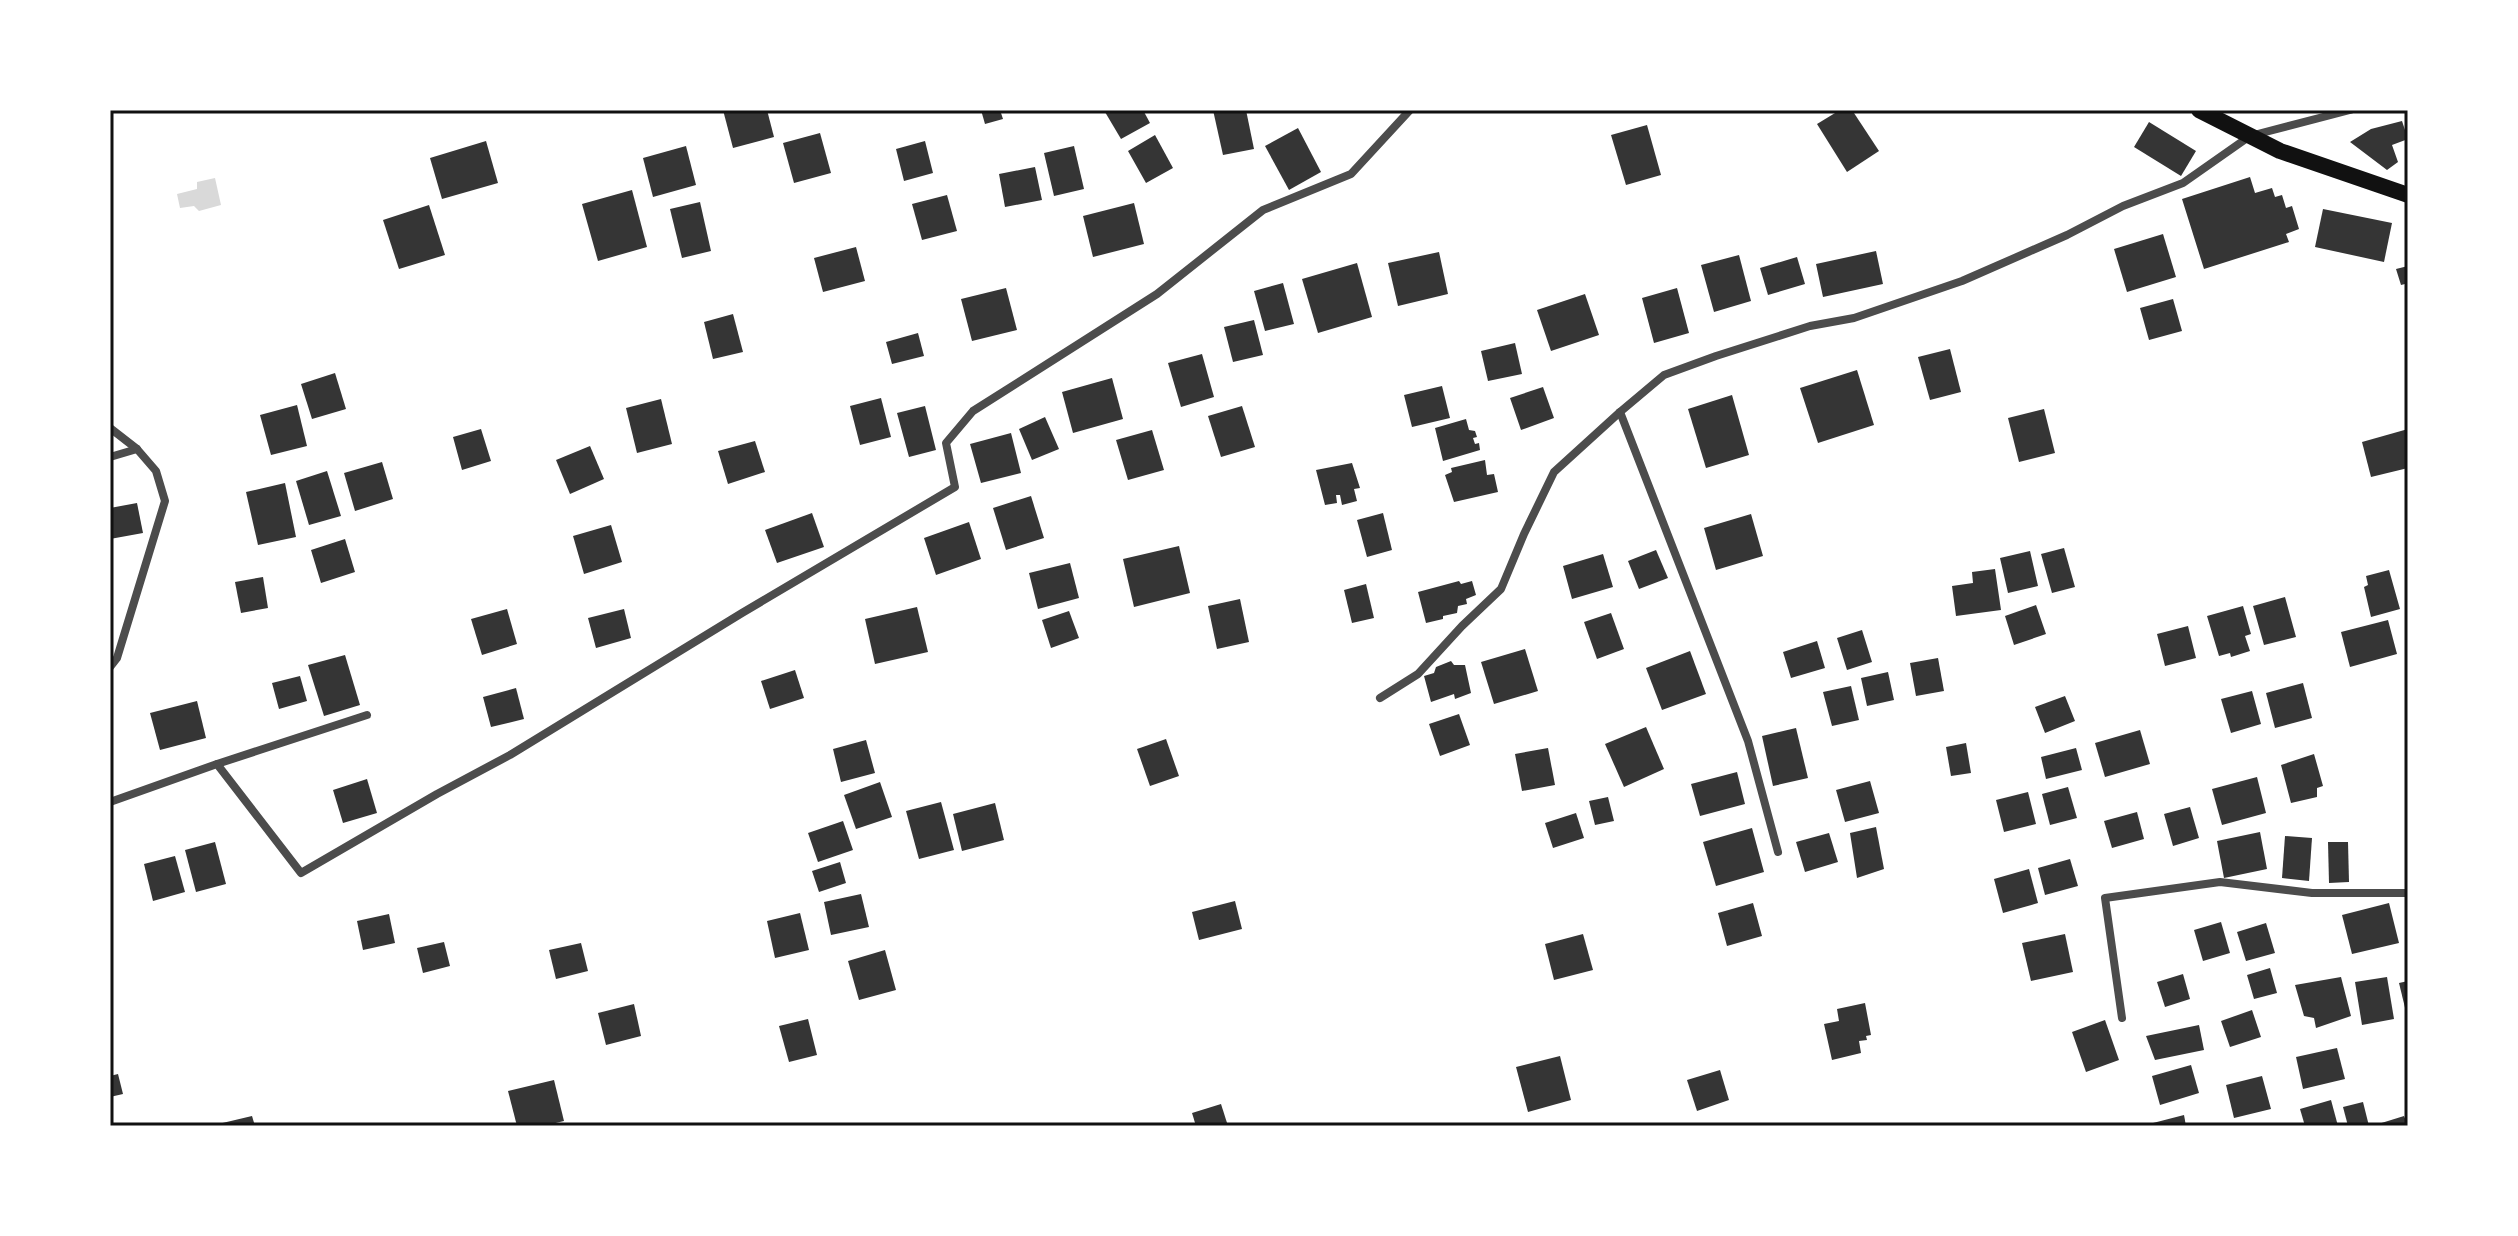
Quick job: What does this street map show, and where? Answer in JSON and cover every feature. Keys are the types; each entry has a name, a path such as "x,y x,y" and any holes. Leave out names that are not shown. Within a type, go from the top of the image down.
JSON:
{"main road":[{"path":"2199,110 2280,151 2408,195"}],"street":[{"path":"217,764 301,873 510,755 955,487 946,443 973,411 1157,294 1263,210 1351,174 1410,110"},
{"path":"1380,698 1418,674 1501,589 1554,472 1664,375 1797,330 1854,318 1962,281 2067,235 2123,206 2183,183 2250,136 2350,110"},
{"path":"1620,412 1748,741 1778,852"},
{"path":"110,428 137,449 156,471 165,501 117,658 110,667"},
{"path":"110,457 137,449"},
{"path":"110,802 367,715"},
{"path":"2122,1018 2105,898 2220,882 2312,893 2408,893"}],"shaded area":[{"path":"215,178 221,205 199,211 194,206 180,208 177,194 197,189 197,182"}],"building":[{"path":"723,110 767,110 774,137 733,148"},
{"path":"981,110 1000,110 1003,119 985,124"},
{"path":"1143,110 1150,123 1121,139 1105,112"},
{"path":"1213,110 1246,110 1254,149 1223,155"},
{"path":"1840,110 1852,110 1879,151 1847,172 1817,124"},
{"path":"2402,121 2408,139 2392,145 2398,162 2387,170 2350,142 2371,129"},
{"path":"2149,122 2196,151 2181,176 2134,147"},
{"path":"1647,125 1661,175 1626,185 1611,135"},
{"path":"1298,128 1321,172 1289,190 1265,146"},
{"path":"820,133 831,173 794,183 783,143"},
{"path":"1155,135 1173,168 1146,183 1128,151"},
{"path":"486,141 498,183 442,199 430,158"},
{"path":"925,141 933,173 904,181 896,149"},
{"path":"686,146 696,185 653,197 643,158"},
{"path":"1074,146 1084,189 1054,196 1044,153"},
{"path":"1035,167 1042,200 1005,207 999,174"},
{"path":"2250,177 2255,193 2272,188 2275,197 2282,195 2286,208 2292,206 2299,229 2286,234 2289,242 2204,269 2182,199"},
{"path":"632,190 647,247 598,261 582,204"},
{"path":"947,195 957,231 922,240 912,204"},
{"path":"700,202 711,251 682,258 670,209"},
{"path":"1134,203 1144,244 1093,257 1083,216"},
{"path":"429,205 445,255 399,269 383,220"},
{"path":"2323,209 2392,223 2384,262 2315,247"},
{"path":"2163,234 2176,277 2127,292 2114,249"},
{"path":"856,247 865,281 823,292 814,258"},
{"path":"1876,251 1883,284 1823,297 1816,264"},
{"path":"1439,252 1448,294 1398,306 1388,263"},
{"path":"1739,255 1751,301 1714,312 1701,265"},
{"path":"1797,257 1805,284 1768,295 1760,268"},
{"path":"1357,263 1372,317 1318,333 1302,279"},
{"path":"2408,266 2408,292 2407,292 2396,269"},
{"path":"1283,283 1294,324 1265,331 1254,291"},
{"path":"1006,288 1017,330 972,341 961,299"},
{"path":"1677,288 1689,333 1654,343 1642,298"},
{"path":"1585,294 1599,335 1551,351 1537,310"},
{"path":"2173,299 2182,331 2149,340 2140,308"},
{"path":"733,314 743,352 713,359 704,322"},
{"path":"1254,320 1263,355 1233,362 1224,327"},
{"path":"918,333 924,356 892,364 886,342"},
{"path":"1515,343 1522,374 1488,381 1481,351"},
{"path":"1950,349 1961,392 1930,400 1918,357"},
{"path":"1202,354 1214,397 1181,407 1168,363"},
{"path":"1857,370 1874,425 1818,443 1800,388"},
{"path":"335,373 346,409 312,419 301,384"},
{"path":"1112,378 1123,419 1073,433 1062,392"},
{"path":"1442,386 1450,418 1412,427 1404,395"},
{"path":"1543,387 1554,418 1521,430 1510,398"},
{"path":"1732,395 1749,455 1706,468 1688,409"},
{"path":"881,398 891,437 860,445 850,406"},
{"path":"661,399 672,444 637,453 626,408"},
{"path":"297,405 307,446 271,455 260,415"},
{"path":"925,406 936,450 909,457 897,413"},
{"path":"1242,406 1255,447 1221,457 1208,416"},
{"path":"2044,409 2055,453 2019,462 2008,418"},
{"path":"1045,417 1059,449 1032,460 1019,429"},
{"path":"1466,419 1469,430 1475,431 1477,437 1473,438 1475,444 1479,443 1480,450 1443,461 1435,428"},
{"path":"481,429 491,461 462,470 453,437"},
{"path":"2408,429 2408,468 2371,477 2362,442"},
{"path":"1152,430 1164,470 1128,480 1116,440"},
{"path":"1011,433 1021,473 981,483 970,444"},
{"path":"755,441 765,472 728,484 718,451"},
{"path":"590,446 604,479 570,494 556,460"},
{"path":"1485,460 1487,475 1494,474 1498,492 1454,502 1445,475 1452,472 1451,468"},
{"path":"382,462 393,499 355,511 344,473"},
{"path":"1352,463 1360,488 1354,489 1357,501 1342,505 1340,495 1336,495 1337,503 1325,505 1316,470"},
{"path":"327,471 341,516 309,525 296,481"},
{"path":"285,483 296,537 258,545 246,492"},
{"path":"1031,496 1044,538 1006,550 993,508"},
{"path":"137,503 143,533 110,539 110,508"},
{"path":"812,513 824,547 777,563 765,530"},
{"path":"1383,513 1392,550 1367,557 1357,520"},
{"path":"1751,514 1763,556 1716,570 1704,528"},
{"path":"969,522 981,559 936,575 924,538"},
{"path":"611,525 622,562 584,574 573,536"},
{"path":"345,539 355,572 321,583 311,550"},
{"path":"1179,546 1190,593 1134,607 1123,559"},
{"path":"2064,548 2075,587 2052,593 2041,554"},
{"path":"1656,550 1668,578 1639,589 1628,561"},
{"path":"2030,551 2038,586 2008,593 2000,558"},
{"path":"1603,554 1613,587 1572,599 1563,566"},
{"path":"1070,563 1079,598 1038,609 1029,573"},
{"path":"1995,569 2001,610 1956,616 1952,586 1973,583 1972,572"},
{"path":"2389,570 2400,609 2371,617 2364,587 2368,585 2366,576"},
{"path":"263,577 268,608 241,613 235,582"},
{"path":"1459,581 1461,584 1472,581 1476,595 1466,599 1467,604 1458,606 1457,613 1426,623 1418,592"},
{"path":"1366,584 1374,618 1352,623 1344,590"},
{"path":"2285,597 2296,637 2264,645 2253,606"},
{"path":"1240,599 1249,642 1217,649 1208,606"},
{"path":"2036,605 2046,634 2014,645 2005,616"},
{"path":"2243,606 2251,634 2245,636 2250,651 2231,657 2230,653 2219,656 2207,616"},
{"path":"917,607 928,652 875,664 865,619"},
{"path":"507,609 517,644 482,655 471,619"},
{"path":"624,609 631,638 596,648 588,618"},
{"path":"1069,611 1079,638 1051,648 1042,620"},
{"path":"1611,613 1624,649 1597,659 1584,622"},
{"path":"2388,620 2397,654 2350,667 2341,632"},
{"path":"2188,626 2196,658 2165,666 2157,634"},
{"path":"1862,630 1872,662 1847,670 1837,638"},
{"path":"1817,641 1825,668 1791,678 1783,652"},
{"path":"1525,649 1538,691 1494,704 1481,662"},
{"path":"1690,651 1706,694 1662,710 1646,668"},
{"path":"345,655 360,705 324,716 308,665"},
{"path":"1938,658 1944,691 1916,696 1910,663"},
{"path":"1451,661 1454,665 1465,665 1471,693 1455,699 1454,694 1431,702 1424,676"},
{"path":"795,670 804,698 770,709 761,681"},
{"path":"1888,672 1894,700 1867,706 1861,678"},
{"path":"300,676 307,701 279,709 272,683"},
{"path":"2303,683 2312,718 2275,728 2266,693"},
{"path":"1851,686 1859,720 1832,726 1823,692"},
{"path":"516,688 524,719 491,727 483,697"},
{"path":"2252,691 2261,724 2231,733 2221,699"},
{"path":"2065,696 2075,721 2045,733 2035,707"},
{"path":"197,701 206,738 160,750 150,713"},
{"path":"1459,714 1470,745 1440,756 1429,724"},
{"path":"1646,727 1664,769 1624,787 1605,744"},
{"path":"1796,728 1808,778 1773,786 1762,736"},
{"path":"2140,730 2150,764 2105,777 2095,743"},
{"path":"1166,739 1179,776 1150,786 1137,749"},
{"path":"866,740 875,773 841,782 833,749"},
{"path":"1966,743 1971,773 1951,776 1946,747"},
{"path":"1548,748 1555,785 1522,791 1515,754"},
{"path":"2076,748 2082,770 2046,779 2041,757"},
{"path":"2314,754 2323,786 2317,788 2317,797 2291,803 2281,765"},
{"path":"1737,772 1745,804 1700,816 1691,784"},
{"path":"2257,777 2266,813 2222,825 2212,789"},
{"path":"367,779 377,813 343,823 333,790"},
{"path":"1870,781 1879,813 1845,822 1836,790"},
{"path":"880,782 892,817 856,829 844,795"},
{"path":"2068,787 2077,818 2050,825 2042,794"},
{"path":"2028,792 2036,824 2004,832 1996,800"},
{"path":"1608,797 1614,821 1595,825 1589,801"},
{"path":"941,802 954,850 919,859 906,811"},
{"path":"995,803 1004,840 962,851 953,814"},
{"path":"2190,807 2199,838 2173,846 2164,814"},
{"path":"2137,812 2144,839 2112,848 2104,821"},
{"path":"1576,813 1584,838 1553,848 1545,823"},
{"path":"843,821 853,850 818,862 808,833"},
{"path":"1876,827 1884,869 1857,878 1850,833"},
{"path":"1752,828 1764,872 1716,886 1703,842"},
{"path":"2260,832 2267,869 2224,878 2217,841"},
{"path":"1829,833 1838,862 1805,872 1796,842"},
{"path":"2285,836 2312,838 2309,881 2282,878"},
{"path":"215,842 226,884 196,892 185,850"},
{"path":"2328,842 2348,842 2349,882 2329,883"},
{"path":"175,856 185,892 153,901 144,864"},
{"path":"2070,859 2078,886 2045,895 2038,868"},
{"path":"840,862 846,883 819,892 812,871"},
{"path":"2029,869 2038,903 2003,913 1994,879"},
{"path":"861,894 869,927 831,935 824,902"},
{"path":"1235,901 1242,929 1199,940 1192,912"},
{"path":"1753,903 1762,936 1727,946 1718,913"},
{"path":"2389,903 2399,943 2352,954 2342,915"},
{"path":"800,913 809,950 775,958 767,921"},
{"path":"389,914 395,943 363,950 357,921"},
{"path":"2221,922 2230,953 2203,961 2194,930"},
{"path":"2266,923 2275,953 2246,961 2237,932"},
{"path":"1583,934 1593,970 1554,980 1545,944"},
{"path":"2065,934 2073,972 2031,981 2022,943"},
{"path":"444,942 450,966 423,973 417,948"},
{"path":"581,943 588,971 556,979 549,950"},
{"path":"885,950 896,990 859,1000 848,961"},
{"path":"2270,968 2277,993 2254,999 2247,975"},
{"path":"2183,974 2190,999 2165,1007 2157,982"},
{"path":"2341,977 2351,1016 2316,1028 2314,1018 2304,1016 2295,985"},
{"path":"2387,977 2394,1019 2362,1025 2355,982"},
{"path":"2408,981 2408,1016 2407,1016 2399,983"},
{"path":"1865,1003 1871,1035 1866,1036 1867,1040 1859,1041 1861,1053 1832,1060 1824,1024 1839,1021 1837,1009"},
{"path":"634,1004 641,1036 606,1045 598,1013"},
{"path":"2252,1010 2261,1037 2230,1047 2221,1021"},
{"path":"808,1019 817,1055 789,1062 779,1026"},
{"path":"2105,1020 2119,1060 2086,1072 2072,1032"},
{"path":"2199,1025 2204,1050 2155,1060 2146,1036"},
{"path":"2337,1048 2345,1079 2303,1089 2296,1057"},
{"path":"1560,1056 1571,1100 1528,1112 1516,1067"},
{"path":"2191,1065 2199,1093 2160,1105 2152,1076"},
{"path":"1720,1070 1729,1100 1697,1111 1687,1080"},
{"path":"118,1074 123,1094 110,1097 110,1076"},
{"path":"2262,1076 2271,1109 2234,1118 2226,1085"},
{"path":"554,1080 564,1121 543,1126 517,1126 508,1091"},
{"path":"2331,1100 2338,1126 2305,1126 2300,1109"},
{"path":"2363,1102 2369,1126 2348,1126 2343,1107"},
{"path":"1221,1104 1228,1126 1196,1126 1192,1113"},
{"path":"2184,1115 2186,1126 2154,1126 2153,1123"},
{"path":"252,1116 255,1126 214,1126 214,1125"},
{"path":"2404,1116 2408,1126 2375,1126 2375,1125"}]}
